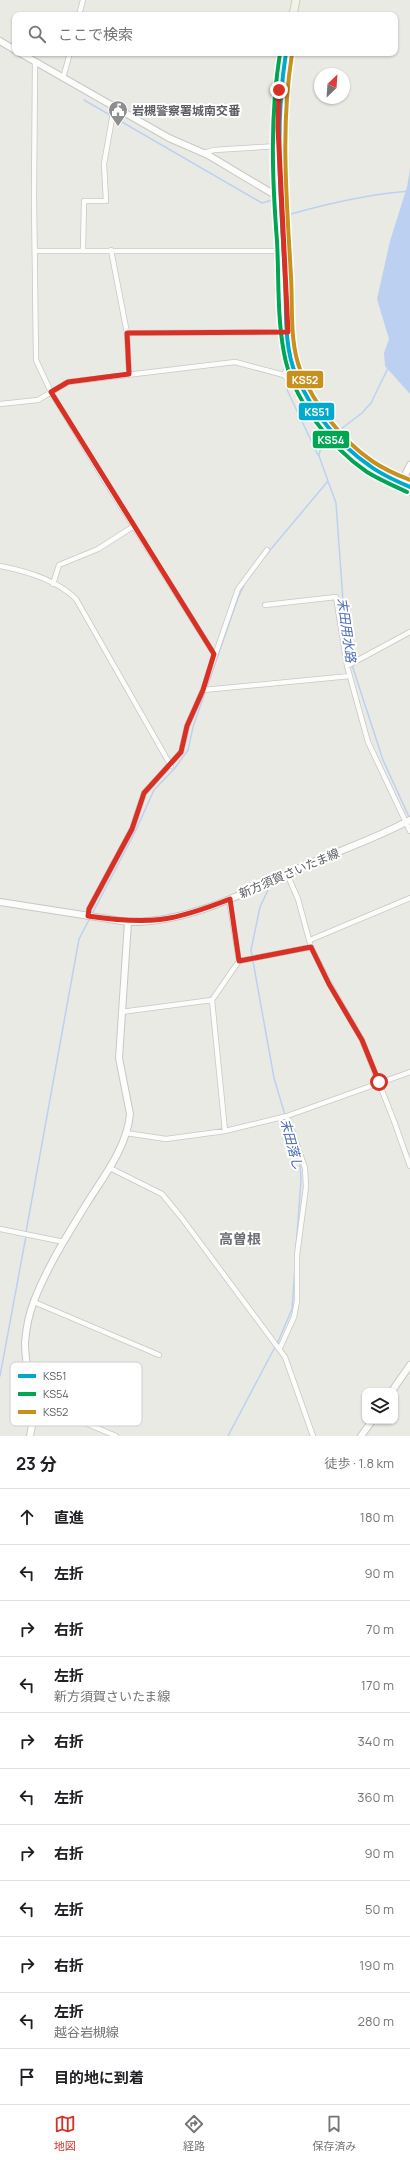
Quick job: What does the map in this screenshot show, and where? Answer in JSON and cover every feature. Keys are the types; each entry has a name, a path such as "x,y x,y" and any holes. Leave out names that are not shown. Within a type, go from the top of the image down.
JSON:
{"main road":[{"path":"294,12 296,0"},
{"path":"285,56 279,90 278,146 288,332 291,360 297,377 308,395 343,445 365,464 410,487"}],"street":[{"path":"80,12 83,0"},
{"path":"0,41 12,48"},
{"path":"24,56 169,138 204,153 280,198"},
{"path":"63,78 69,56"},
{"path":"35,63 34,197 36,251 34,351 36,360 51,392 214,654"},
{"path":"83,250 84,201 106,202 104,164 114,107"},
{"path":"204,153 214,150 278,146"},
{"path":"111,250 127,333 129,374"},
{"path":"36,251 284,251"},
{"path":"127,333 288,332"},
{"path":"284,375 291,360"},
{"path":"0,404 38,400 68,382 235,362 284,375 300,395 308,395"},
{"path":"402,483 410,465"},
{"path":"53,584 58,565 98,549 134,526"},
{"path":"88,916 89,909 132,829 144,793 171,766 181,752 187,726 203,690 214,654 238,589 267,550"},
{"path":"0,566 23,570 68,591 76,599 171,766"},
{"path":"265,605 336,597 347,666 368,742 408,821 410,831"},
{"path":"347,666 410,632"},
{"path":"203,690 350,676"},
{"name":"新方須賀さいたま線","path":"0,902 128,922 176,918 230,899 408,821"},
{"path":"287,874 298,899 311,947 329,984 362,1040 410,1166"},
{"path":"310,940 410,898"},
{"path":"225,1131 212,1000 239,961 230,899"},
{"path":"27,1362 25,1343 28,1323 34,1302 45,1275 110,1168 126,1132 130,1114 119,1058 128,922"},
{"path":"239,961 311,947"},
{"path":"121,1012 212,1000"},
{"path":"126,1132 166,1139 225,1131 287,1116 410,1072"},
{"path":"280,1348 294,1317 297,1301 297,1255 306,1187 305,1168 287,1116"},
{"path":"110,1168 165,1197 280,1348 286,1357 313,1436"},
{"path":"0,1229 64,1242"},
{"path":"34,1302 159,1355"},
{"path":"394,1388 410,1365"},
{"path":"361,1436 370,1424"},
{"path":"30,1436 31,1426"},
{"path":"93,1426 116,1436"}],"water":[{"path":"410,169 410,394 385,366 384,353 389,339 377,299 390,241 407,187"}],"waterway":[{"path":"84,100 262,203 272,200 278,204"},
{"path":"283,208 291,214 320,206 380,194 410,191"},
{"path":"337,432 362,413 371,403 388,368"},
{"path":"286,383 288,392 318,455"},
{"name":"末田用水路","path":"329,438 321,446 319,456 336,503 343,601 351,662"},
{"path":"266,555 328,481"},
{"path":"92,914 135,832 154,790 175,768 188,750 193,727 238,598 245,583"},
{"name":"末田用水路","path":"352,665 383,760 410,819"},
{"name":"末田落し","path":"268,890 260,907 251,950 274,1078 285,1115"},
{"path":"26,1232 79,939 90,918"},
{"name":"末田落し","path":"290,1133 300,1164 301,1180 296,1249"},
{"path":"0,1376 26,1236"},
{"name":"末田落し","path":"277,1344 292,1309 295,1267"},
{"name":"末田落し","path":"228,1436 275,1347"}],"transit line":[{"name":"KS54","path":"280,56 273,123 273,170 280,325 288,370 295,387 314,420 339,449 367,472 407,492"},
{"name":"KS51","path":"286,56 280,109 280,192 285,276 286,327 292,363 302,388 318,414 347,448 389,478 410,487"},
{"name":"KS52","path":"292,56 288,82 285,138 286,193 292,289 292,325 297,361 307,385 314,397 340,433 361,453 372,461 381,467 410,480"}],"place":[{"name":"岩槻警察署城南交番","path":"118,127"}],"district":[{"name":"高曽根","path":"240,1238"}],"route":[{"path":"279,90 278,127 280,198 288,332 127,333 129,374 68,382 51,392 105,482 214,654 203,690 187,726 181,752 171,766 151,784 144,793 136,813 132,829 89,909 88,916 128,922 162,921 190,914 230,899 239,961 311,947 329,984 362,1040 379,1082"}]}
